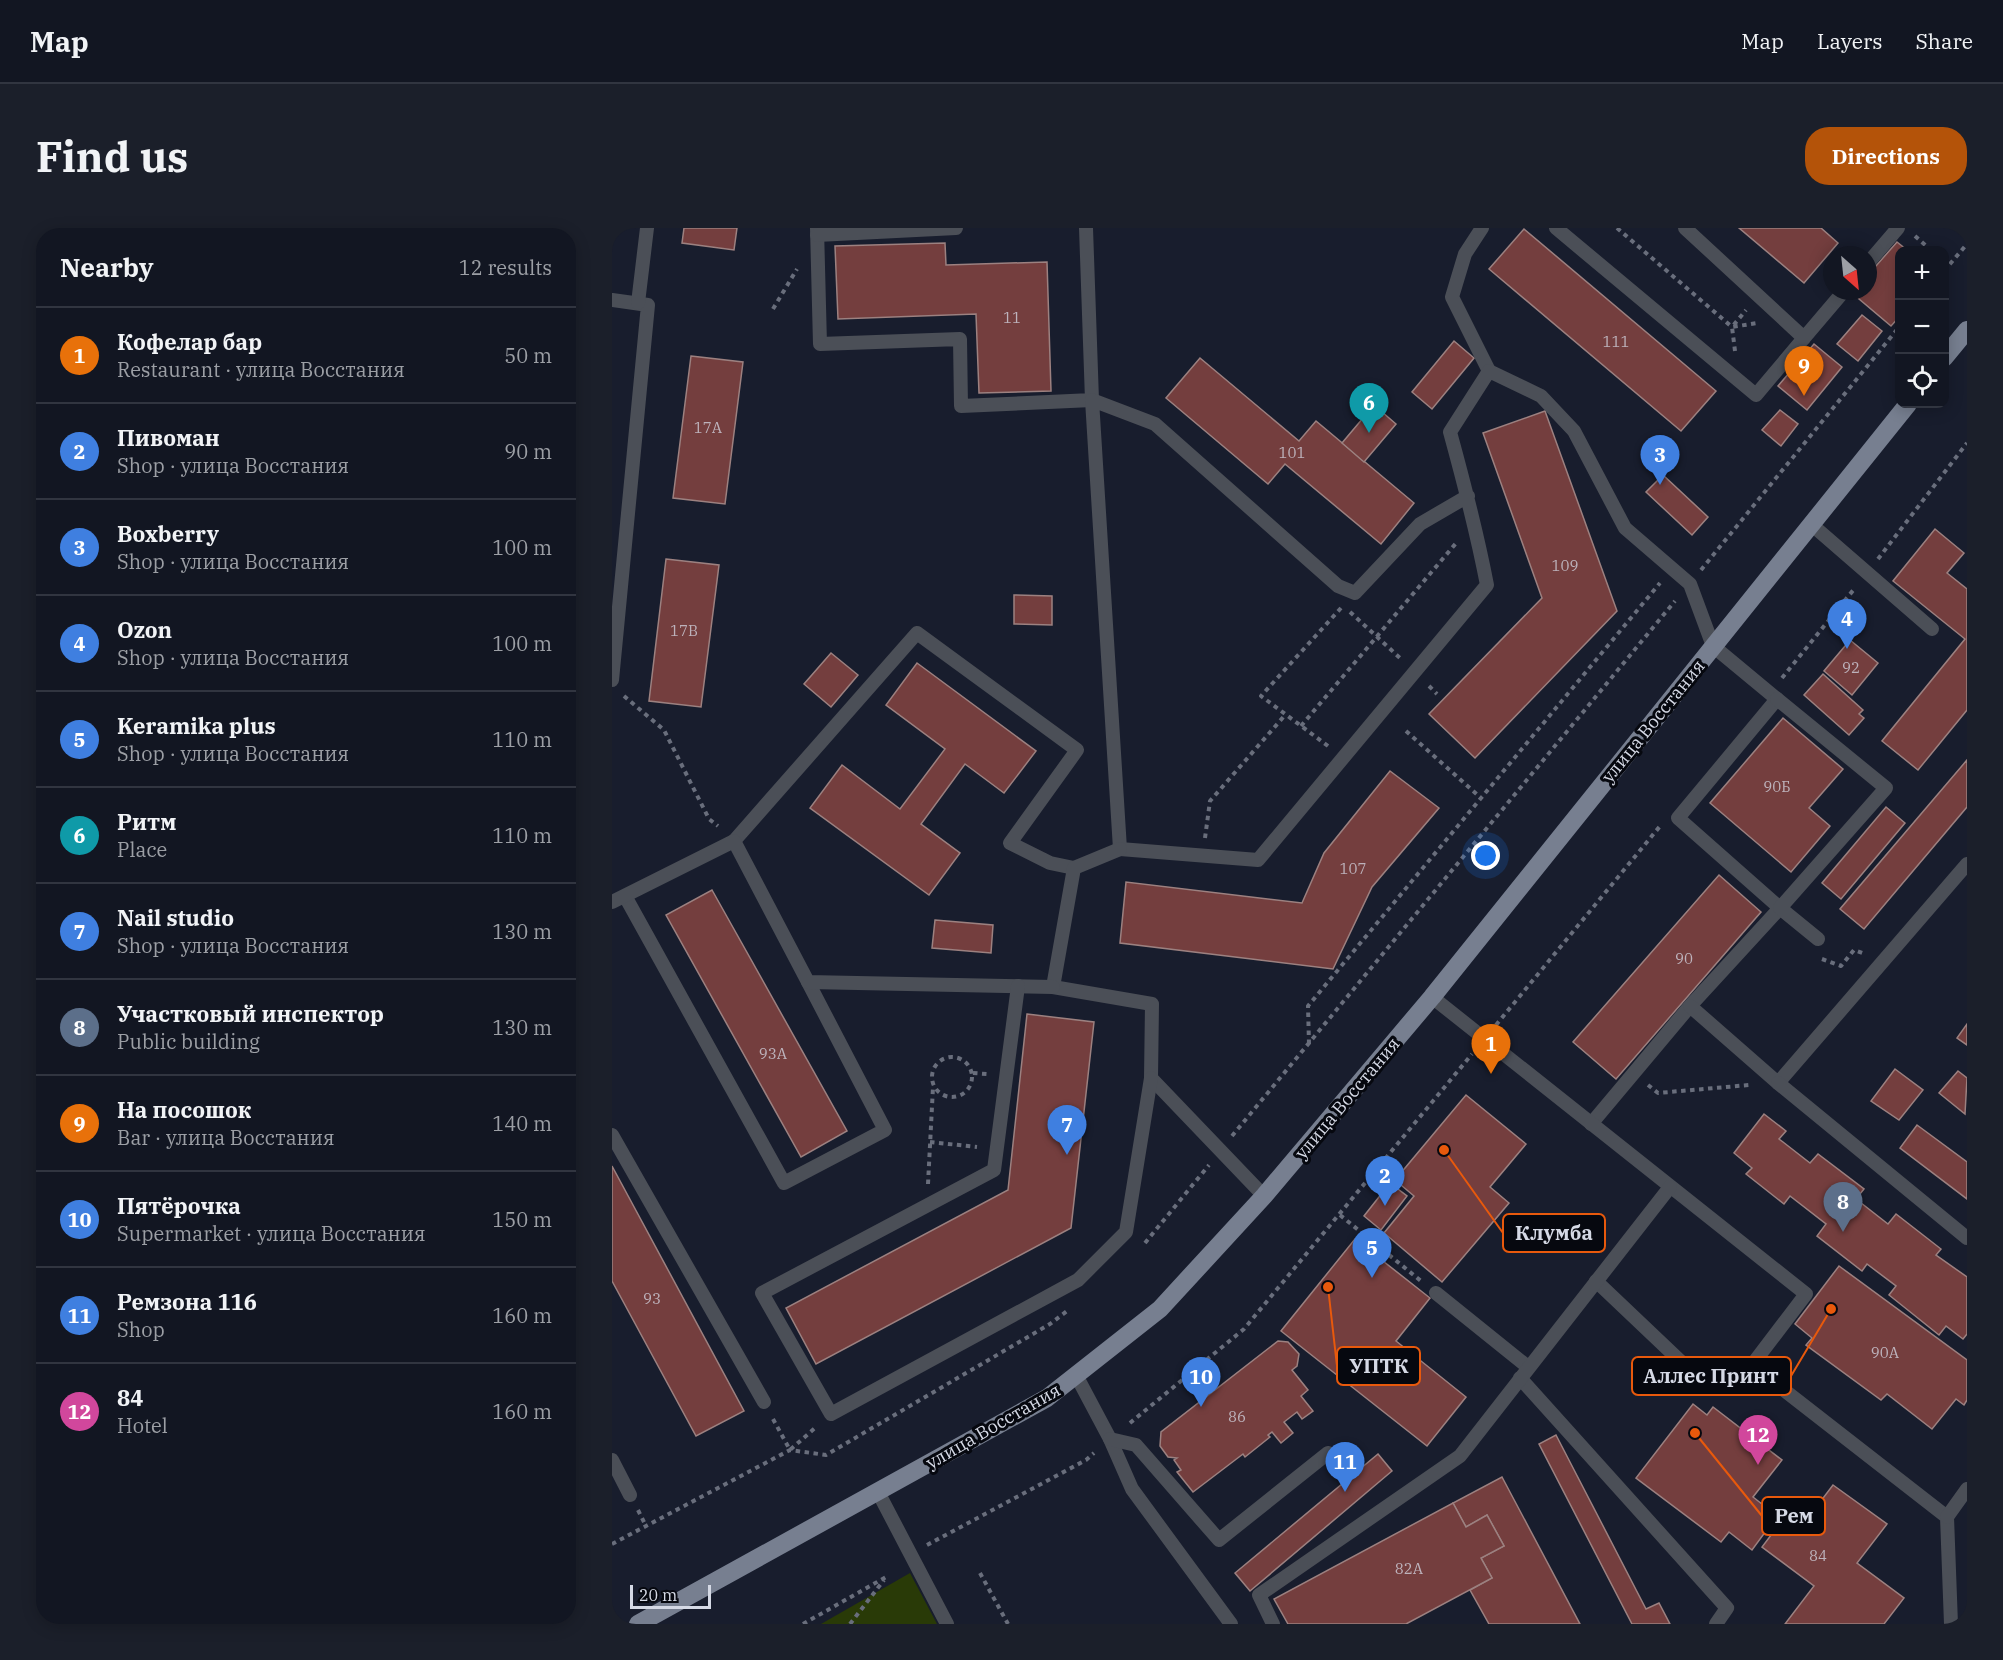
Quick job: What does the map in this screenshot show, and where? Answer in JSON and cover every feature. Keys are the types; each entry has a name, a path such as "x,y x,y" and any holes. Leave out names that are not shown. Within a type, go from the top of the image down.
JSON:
{"main road":[{"path":"1947,354 1967,330"},
{"name":"улица Восстания","path":"638,1624 1047,1398 1160,1309 1264,1196 1432,997 1905,408"}],"lane":[{"path":"638,303 647,228"},
{"path":"956,228 817,231 820,344 960,339 961,406 1092,400 1155,424 1338,586 1354,593 1420,524 1468,496"},
{"path":"1086,228 1092,400 1120,849"},
{"path":"1482,228 1465,254 1452,297 1489,370 1541,396 1574,431 1624,528 1690,584 1713,646 1886,788 1690,1006 1591,1124"},
{"path":"1556,228 1756,395 1836,300"},
{"path":"1685,228 1804,338"},
{"path":"1877,252 1898,228"},
{"path":"612,300 648,305 616,592 612,680"},
{"path":"734,841 885,1130 784,1183 618,899 734,841 917,633 1077,750 1010,843 1050,863 1074,868 1120,849 1258,860 1487,585 1468,496 1450,432 1489,370"},
{"path":"1811,524 1932,629"},
{"path":"1777,699 1678,818 1818,939"},
{"path":"1778,1083 1967,864"},
{"path":"1053,987 1074,868"},
{"path":"808,982 1018,986 1053,987 1152,1004 1151,1078 1126,1232 1077,1280 831,1414 762,1293 994,1170 1018,986"},
{"path":"1432,997 1806,1294 1752,1365 1695,1375 1596,1281"},
{"path":"1690,1006 1778,1083 1967,1238"},
{"path":"1151,1078 1219,1152 1264,1196"},
{"path":"612,1135 764,1402"},
{"path":"1273,1624 1259,1595 1460,1456 1670,1187"},
{"path":"1436,1293 1524,1373 1727,1608 1716,1624"},
{"path":"1752,1365 1947,1517"},
{"path":"1076,1375 1110,1439 1132,1489 1231,1624"},
{"path":"1110,1439 1136,1445 1219,1540 1328,1453"},
{"path":"612,1460 630,1495"},
{"path":"1951,1624 1947,1517 1967,1489"},
{"path":"878,1492 947,1624"}],"path":[{"path":"1617,228 1732,327 1737,379"},
{"path":"773,309 817,231"},
{"path":"1914,236 1926,246"},
{"path":"1949,266 1967,244"},
{"path":"1732,327 1758,295"},
{"path":"1732,327 1785,319"},
{"path":"1137,1251 1177,1206 1219,1152 1690,584 1895,331"},
{"path":"1301,726 1474,521"},
{"path":"1310,1044 1308,1006 1672,568"},
{"path":"1343,757 1262,696 1343,606 1437,694"},
{"path":"621,694 664,730 709,819 734,841"},
{"path":"1203,855 1210,801 1286,714"},
{"path":"1406,731 1481,798"},
{"path":"927,1206 933,1070 944,1058 962,1059 972,1073 972,1083 967,1092 958,1097 948,1098 940,1094 933,1085"},
{"path":"1633,1074 1659,1093 1778,1083"},
{"path":"930,1142 997,1149"},
{"path":"1340,1215 1436,1293"},
{"path":"790,1450 826,1455 1050,1324 1068,1311"},
{"path":"612,1544 790,1450 831,1414"},
{"path":"778,1428 790,1450"},
{"path":"639,1512 646,1526"},
{"path":"980,1573 1008,1624"},
{"path":"803,1624 886,1577 849,1624"}],"green space":[{"path":"910,1573 937,1624 821,1624"}],"building":[{"path":"684,228 737,228 734,250 682,243"},
{"path":"1739,228 1821,228 1838,243 1835,246 1823,246 1823,261 1804,283"},
{"path":"1524,229 1716,391 1681,431 1489,269"},
{"path":"1897,242 1902,246 1895,246 1895,322 1891,326 1860,300 1877,300 1877,265"},
{"path":"945,243 946,265 1047,262 1051,391 979,393 976,314 838,319 835,246"},
{"path":"1862,315 1882,331 1858,361 1837,344"},
{"path":"1454,341 1474,358 1432,409 1412,392"},
{"path":"1814,344 1842,367 1807,410 1778,386"},
{"path":"691,356 743,362 725,504 673,498"},
{"path":"1200,358 1299,441 1316,421 1414,503 1381,544 1285,464 1268,484 1166,398"},
{"path":"1374,405 1396,424 1364,462 1342,443"},
{"path":"1780,410 1798,424 1781,446 1762,430"},
{"path":"1545,411 1617,611 1475,758 1429,714 1542,598 1483,433"},
{"path":"1663,475 1708,517 1692,535 1646,492"},
{"path":"1935,529 1964,553 1947,573 1967,589 1967,710 1918,770 1882,741 1965,639 1893,581"},
{"path":"666,559 719,565 701,707 649,701"},
{"path":"1014,595 1052,596 1052,625 1014,624"},
{"path":"1850,640 1878,663 1852,695 1824,671"},
{"path":"831,653 858,675 831,707 804,684"},
{"path":"917,663 1036,751 1004,793 965,764 921,824 960,853 929,895 810,808 842,765 900,809 945,749 886,705"},
{"path":"1823,674 1863,710 1859,714 1864,718 1849,735 1804,695"},
{"path":"1783,718 1843,769 1809,808 1830,826 1791,872 1710,803"},
{"path":"1967,760 1967,807 1864,929 1840,909"},
{"path":"1390,771 1439,808 1372,887 1333,969 1120,943 1126,882 1302,903 1324,853"},
{"path":"1886,807 1905,823 1841,899 1822,883"},
{"path":"1719,875 1761,912 1616,1079 1573,1042"},
{"path":"712,890 847,1131 801,1157 666,915"},
{"path":"935,920 993,925 991,953 932,948"},
{"path":"1027,1014 1094,1022 1071,1228 816,1364 786,1308 1008,1190"},
{"path":"1967,1024 1967,1045 1957,1038"},
{"path":"1895,1069 1923,1090 1899,1120 1871,1101"},
{"path":"1958,1071 1967,1078 1965,1114 1939,1093"},
{"path":"1466,1095 1526,1144 1490,1187 1509,1203 1442,1282 1384,1233 1414,1196 1395,1180"},
{"path":"1764,1114 1786,1131 1779,1139 1810,1163 1818,1154 1864,1189 1856,1199 1888,1224 1896,1214 1941,1249 1936,1255 1967,1277 1967,1334 1963,1339 1946,1326 1939,1335 1889,1295 1896,1286 1867,1264 1862,1271 1817,1236 1826,1224 1790,1196 1784,1204 1746,1174 1752,1168 1734,1153"},
{"path":"1917,1125 1967,1162 1967,1199 1900,1148"},
{"path":"612,1166 744,1411 696,1436 612,1281"},
{"path":"1390,1183 1407,1196 1381,1230 1364,1216"},
{"path":"1355,1239 1430,1298 1396,1341 1466,1397 1427,1446 1281,1331"},
{"path":"1839,1266 1967,1360 1967,1400 1964,1405 1956,1399 1932,1429 1887,1394 1881,1400 1806,1345 1812,1338 1795,1324"},
{"path":"1278,1341 1288,1342 1299,1354 1297,1366 1292,1370 1308,1390 1301,1396 1313,1411 1302,1419 1297,1412 1284,1422 1293,1433 1281,1443 1272,1432 1268,1435 1270,1437 1245,1457 1243,1454 1193,1492 1177,1472 1181,1470 1174,1460 1177,1458 1168,1457 1160,1446 1161,1432"},
{"path":"1693,1404 1707,1415 1713,1407 1782,1460 1753,1497 1777,1516 1752,1550 1729,1532 1721,1542 1636,1478"},
{"path":"1556,1435 1646,1609 1659,1603 1670,1624 1632,1624 1539,1444"},
{"path":"1378,1454 1392,1471 1250,1591 1235,1573"},
{"path":"1502,1477 1580,1624 1489,1624 1470,1590 1492,1578 1481,1558 1504,1546 1487,1515 1466,1527 1453,1503"},
{"path":"1833,1485 1887,1524 1857,1563 1904,1598 1884,1624 1785,1624 1814,1586 1762,1547 1796,1502 1811,1514"},
{"path":"1453,1503 1466,1527 1487,1515 1504,1546 1481,1558 1492,1578 1406,1624 1288,1624 1274,1599"}],"place":[{"name":"На посошок","path":"1804,396"},
{"name":"Ритм","path":"1369,433"},
{"name":"Boxberry","path":"1660,485"},
{"name":"Ozon","path":"1847,649"},
{"name":"Кофелар бар","path":"1491,1074"},
{"name":"Клумба","path":"1444,1150"},
{"name":"Nail studio","path":"1067,1155"},
{"name":"Пивоман","path":"1385,1206"},
{"name":"Участковый инспектор","path":"1843,1232"},
{"name":"Keramika plus","path":"1372,1278"},
{"name":"УПТК","path":"1328,1287"},
{"name":"Аллес Принт","path":"1831,1309"},
{"name":"Пятёрочка","path":"1201,1407"},
{"name":"Рем","path":"1695,1433"},
{"name":"84","path":"1758,1465"},
{"name":"Ремзона 116","path":"1345,1492"}]}
